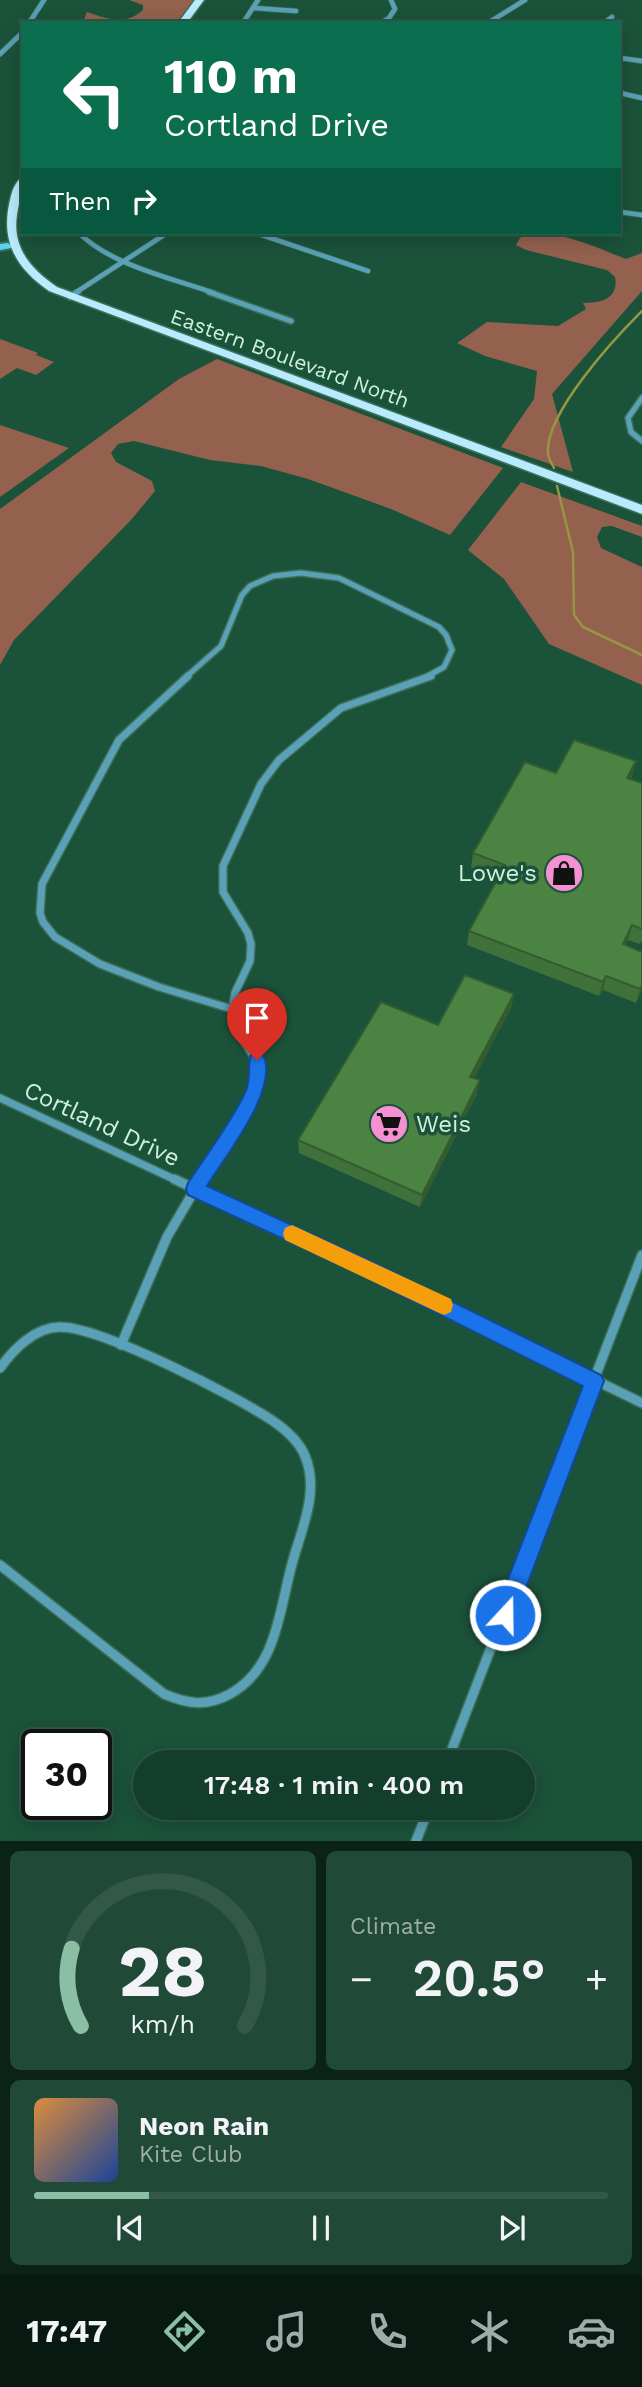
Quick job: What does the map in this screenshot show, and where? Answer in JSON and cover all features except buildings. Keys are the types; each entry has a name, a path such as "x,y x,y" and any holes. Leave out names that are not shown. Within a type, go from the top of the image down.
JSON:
{"main road":[{"path":"184,21 200,0"},
{"name":"Eastern Boulevard North","path":"21,183 5,208 4,247 24,268 45,284 70,297 642,510"}],"street":[{"path":"30,21 44,0"},
{"path":"244,21 258,0"},
{"path":"384,21 395,9 390,0"},
{"path":"491,21 525,0"},
{"path":"254,8 296,11"},
{"path":"607,21 612,17"},
{"path":"0,54 21,34"},
{"path":"621,58 642,61"},
{"path":"621,93 642,98"},
{"path":"621,212 642,215"},
{"path":"81,235 91,245 124,261 291,321"},
{"path":"70,297 164,235"},
{"path":"262,235 368,271"},
{"path":"642,398 628,418 631,432 642,441"},
{"path":"121,1345 167,1237 254,1095 260,1073 257,1060 237,1031 232,1009 233,996 251,960 252,951 247,932 229,908 220,880 223,866 261,784 279,760 333,713 430,676 444,667 452,650 446,635 429,621 323,573 300,572 279,576 253,584 246,590 237,604 228,635 221,646 132,725 119,740 42,884 40,908 43,922 63,944 176,994 232,1009"},
{"name":"Cortland Drive","path":"0,1098 362,1266 642,1403"},
{"path":"452,1750 642,1255"},
{"path":"0,1368 25,1341 59,1327 75,1328 121,1345 258,1411 290,1434 301,1446 307,1460 310,1489 274,1635 263,1663 241,1687 224,1696 197,1704 164,1694 0,1565"},
{"path":"416,1841 424,1820"}],"shaded area":[{"path":"129,0 194,0 178,21 83,21 87,12 123,20 143,10 143,5"},
{"path":"525,235 566,237 626,259 642,253 642,291 552,394 573,472 501,447 534,399 537,371 485,356 457,343 487,322 558,326 586,309 583,303 602,301 614,290 615,277 607,270 526,250 516,245"},
{"path":"0,339 54,362 36,375 17,368 0,379"},
{"path":"217,359 503,468 450,535 391,509 308,479 261,466 210,460 134,441 118,444 111,453 116,462 152,481 155,491 131,520 14,640 0,665 0,509 179,379"},
{"path":"0,425 69,448 0,497"},
{"path":"521,482 642,526 642,537 612,526 602,527 597,537 601,548 642,567 642,685 549,644 504,579 468,550"}],"waterway":[{"path":"554,468 548,453 550,437 569,398 642,311"},
{"path":"557,486 573,552 574,615 583,627 642,655"}],"slow traffic":[{"path":"292,1234 444,1305"}],"place":[{"name":"Lowe's","path":"564,873"},
{"name":"Weis","path":"389,1124"}],"route":[{"path":"257,1060 260,1073 254,1095 195,1189 468,1317 594,1381 505,1615"}]}
